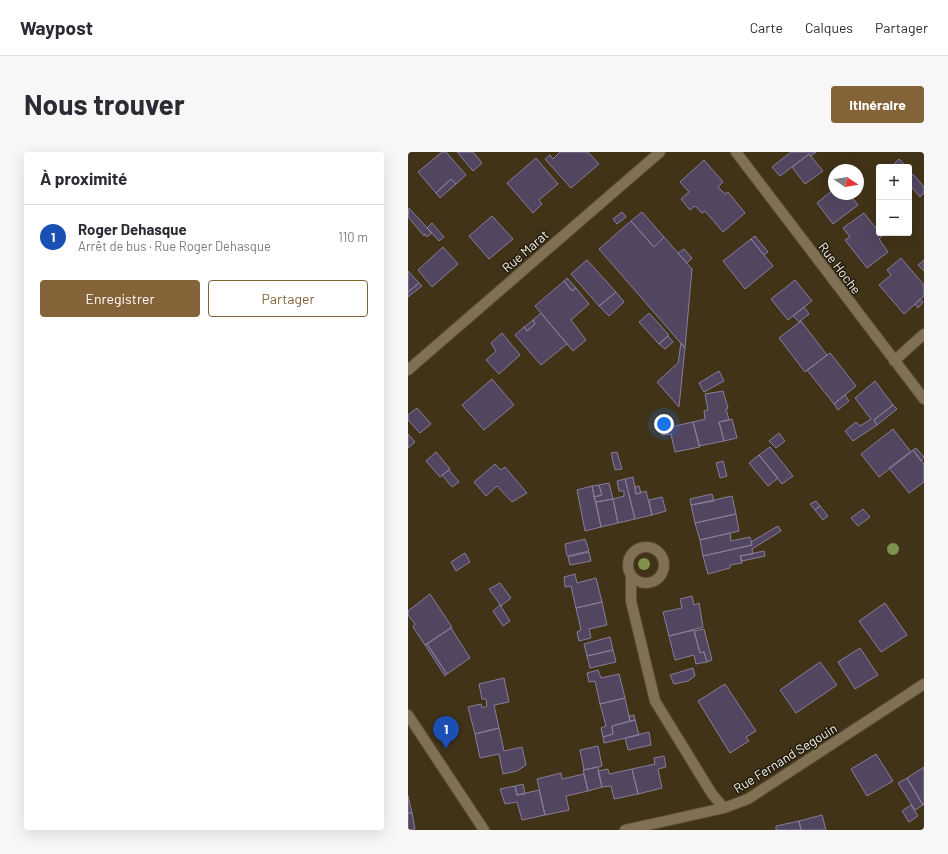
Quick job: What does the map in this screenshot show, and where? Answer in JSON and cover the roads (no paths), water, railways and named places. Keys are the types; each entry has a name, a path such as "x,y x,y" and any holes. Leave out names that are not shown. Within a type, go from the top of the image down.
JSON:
{"street":[{"name":"Rue Marat","path":"408,370 660,152"},
{"name":"Rue Hoche","path":"736,152 924,399"},
{"path":"894,361 924,334"},
{"path":"631,575 631,601 655,701 712,794 724,808"},
{"name":"Rue Fernand Segouin","path":"625,830 724,808 748,799 924,684"},
{"path":"409,718 484,830"}],"place":[{"name":"Roger Dehasque","path":"446,749"}]}
